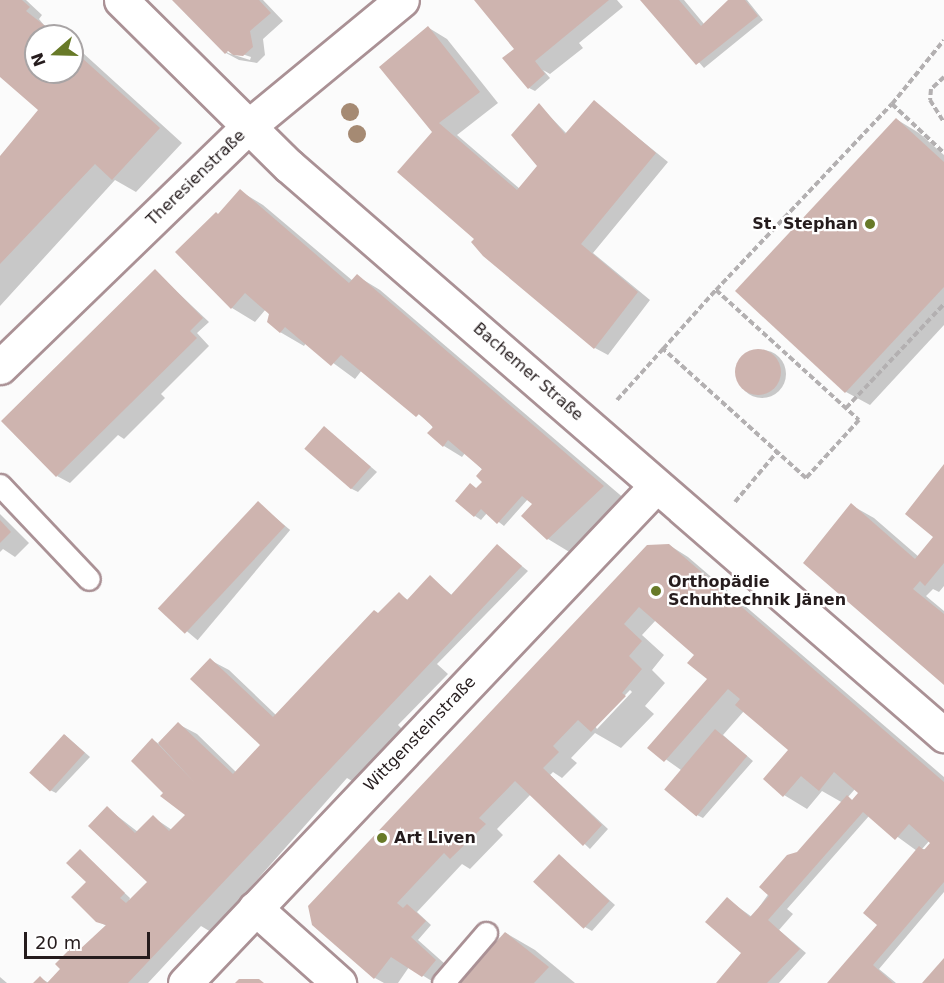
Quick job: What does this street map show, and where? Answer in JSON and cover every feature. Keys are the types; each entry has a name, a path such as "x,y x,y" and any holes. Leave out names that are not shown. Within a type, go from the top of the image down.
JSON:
{"street":[{"name":"Bachemer Straße","path":"121,0 249,126 656,486 944,735"},
{"name":"Theresienstraße","path":"0,367 249,126 402,0"},
{"name":"Wittgensteinstraße","path":"185,983 656,486"},
{"path":"255,908 339,983"}],"lane":[{"path":"0,485 89,579"},
{"path":"443,983 486,933"}],"path":[{"path":"592,428 716,290 892,104 944,40"},
{"path":"944,77 932,89 930,100 944,122"},
{"path":"892,104 944,153"},
{"path":"663,349 806,478 859,420 716,290"},
{"path":"846,408 944,304"},
{"path":"711,533 777,452"}],"building":[{"path":"0,0 22,0 30,7 26,11 43,24 24,24 24,84 84,84 84,60 160,128 112,180 95,164 0,264 0,156 38,110 0,77"},
{"path":"172,0 259,0 271,13 250,31 253,47 243,56 233,55 228,51 225,54"},
{"path":"474,0 609,0 535,61 545,74 528,89 502,58 514,49"},
{"path":"640,0 679,0 701,26 728,0 745,0 758,16 696,65"},
{"path":"428,26 480,92 439,123 517,190 537,166 511,135 539,103 565,134 594,100 656,153 581,244 638,292 594,349 483,256 471,242 474,239 397,172 432,132 379,67"},
{"name":"St. Stephan","path":"896,118 944,162 944,287 845,393 735,291"},
{"path":"240,189 349,283 357,274 604,486 547,540 521,516 532,504 522,496 497,524 481,509 474,517 455,501 470,483 476,488 482,482 476,476 482,469 448,440 443,447 427,433 433,427 419,414 416,417 341,355 331,366 285,327 280,333 267,322 269,314 245,293 231,309 175,252 216,212 218,214"},
{"path":"155,269 203,318 190,331 197,338 56,477 1,421"},
{"path":"758,349 767,350 774,356 780,363 780,381 774,388 767,394 758,395 749,394 742,388 736,381 735,372 736,363 742,356 749,350"},
{"path":"324,426 371,467 351,489 304,449"},
{"path":"944,464 944,563 925,586 920,581 913,589 944,614 944,685 803,563 851,503 915,559 933,537 905,514"},
{"path":"258,501 285,526 185,634 158,609"},
{"path":"0,520 11,532 0,543"},
{"path":"497,544 522,566 128,983 47,983 60,969 55,964 73,946 78,951 106,925 96,922 71,897 86,882 66,863 80,849 125,893 120,898 126,903 147,882 88,826 107,806 135,833 153,815 169,831 185,815 160,796 163,793 131,761 152,738 195,783 158,743 178,722 233,774 260,745 190,679 210,658 273,717 374,610 378,613 399,592 407,600 430,575 451,595"},
{"path":"669,544 944,782 944,882 873,965 893,983 827,983 877,925 863,913 919,846 924,850 930,843 909,824 895,840 863,812 768,920 800,949 767,983 716,983 741,953 705,922 727,897 750,917 769,896 759,887 787,855 797,852 847,795 852,800 858,793 834,772 819,791 801,776 783,797 763,779 788,750 735,705 740,699 728,689 664,762 647,748 707,679 687,663 694,655 639,607 624,624 642,641 629,656 642,669 622,693 626,696 591,732 578,720 553,746 559,752 543,768 602,825 583,846 515,781 479,818 486,824 450,859 444,853 397,903 403,908 407,904 426,921 411,937 436,960 422,977 391,957 374,979 312,925 308,906 647,545"},
{"path":"715,729 747,756 696,817 664,790"},
{"path":"64,734 85,753 50,791 29,773"},
{"path":"559,854 609,901 584,929 533,882"},
{"path":"505,932 549,967 534,983 459,983"},
{"path":"944,958 944,983 922,983"},
{"path":"40,976 47,983 33,983"},
{"path":"239,979 259,979 264,983 235,983"}],"place":[{"name":"St. Stephan","path":"870,224"},
{"name":"Orthopädie Schuhtechnik Jänen","path":"656,591"},
{"name":"Art Liven","path":"382,838"}]}
